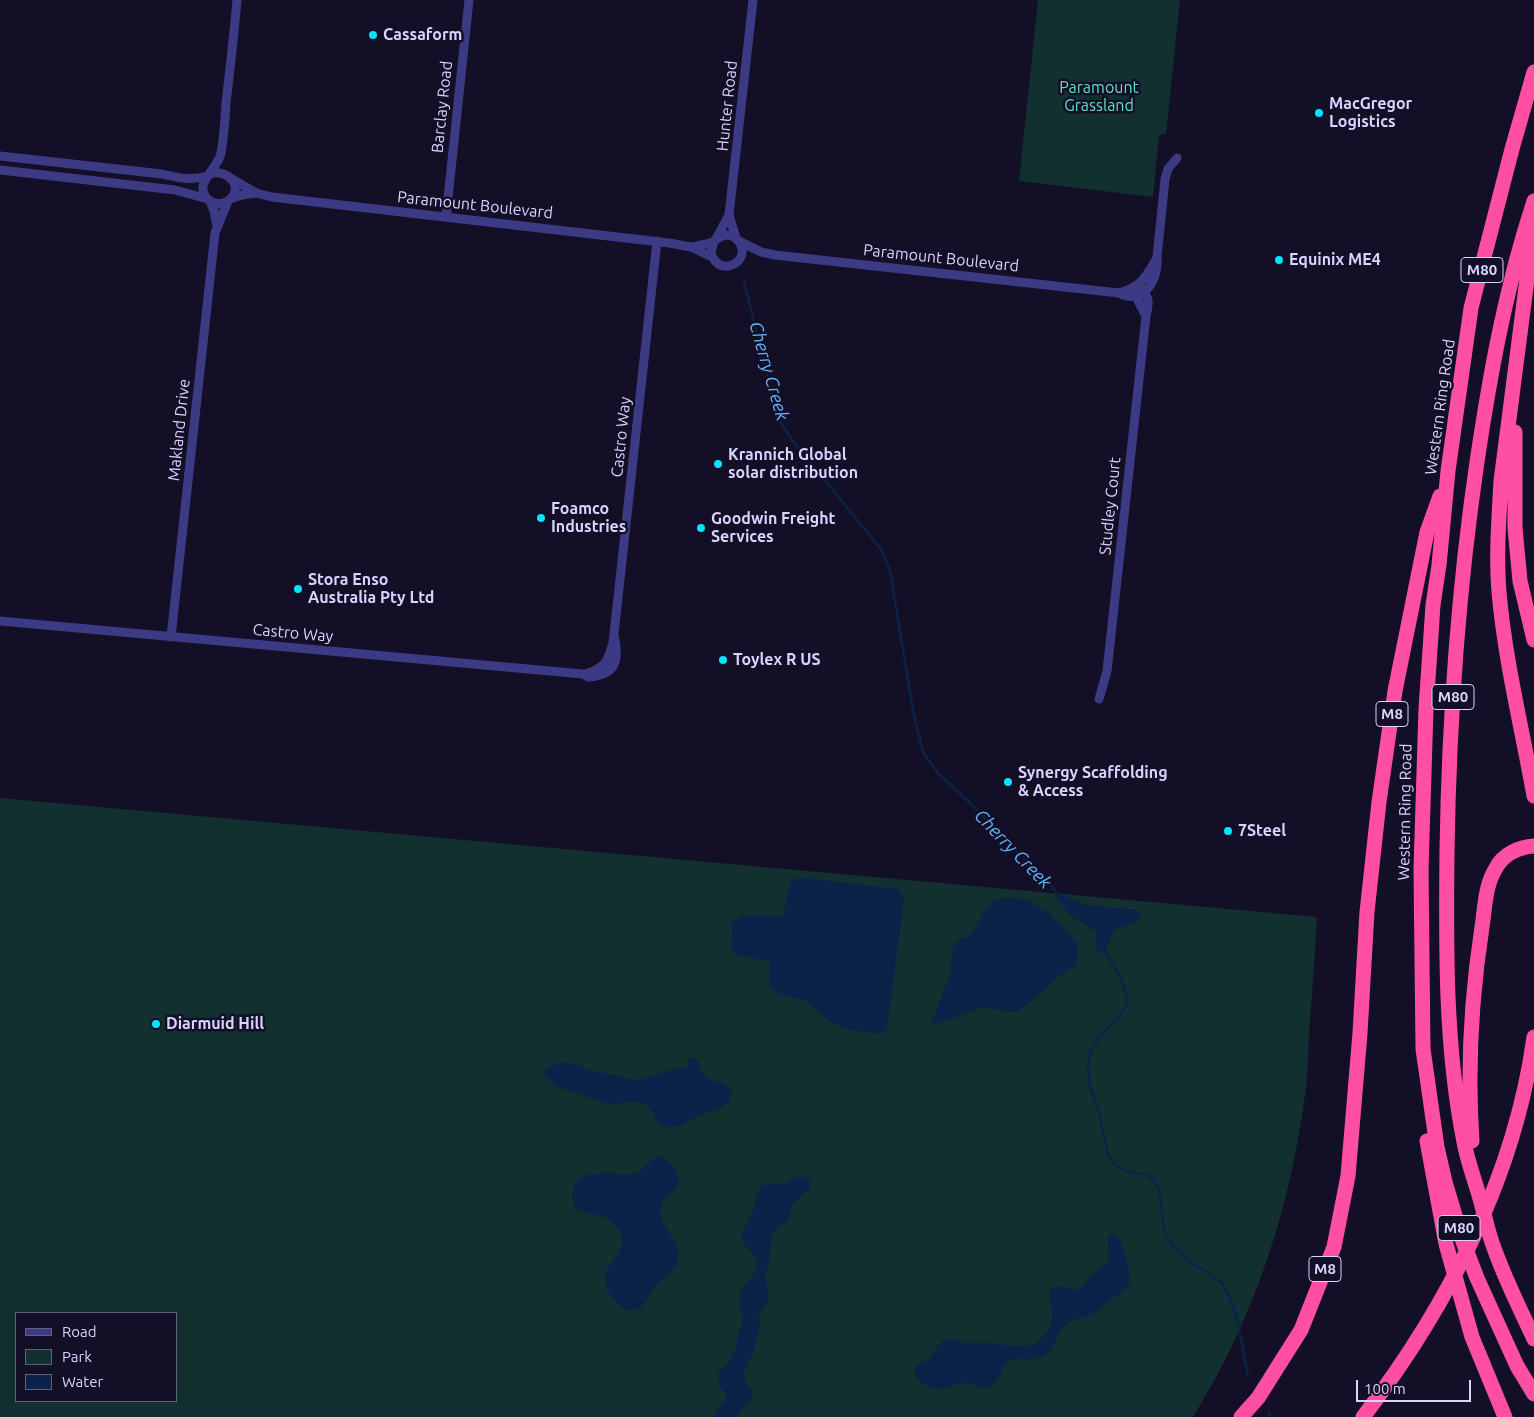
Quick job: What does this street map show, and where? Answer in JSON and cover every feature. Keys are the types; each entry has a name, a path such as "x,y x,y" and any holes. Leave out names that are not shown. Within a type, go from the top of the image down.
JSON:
{"highway":[{"name":"Western Ring Road","path":"1534,72 1512,148 1471,308 1448,471 1439,565 1433,605 1426,709 1421,870 1423,1050 1437,1147 1462,1239 1493,1316 1517,1366 1534,1394"},
{"name":"M80","path":"1534,201 1516,261 1500,327 1470,509 1454,677 1450,745 1447,894 1449,1012 1455,1090 1464,1143 1486,1194 1495,1251 1534,1338"},
{"path":"1534,225 1510,404 1500,499 1499,591 1508,659 1534,796"},
{"path":"1510,404 1515,428 1515,528 1520,582 1534,640"},
{"name":"M8","path":"1241,1417 1258,1398 1301,1330 1334,1247 1348,1176 1360,1033 1367,912 1388,737 1395,691 1427,532 1448,471"},
{"path":"1486,1194 1473,1156 1469,1059 1474,989 1487,891 1496,867 1504,857 1520,848 1534,846"},
{"path":"1363,1417 1414,1347 1465,1254 1486,1194 1508,1152 1520,1110 1534,1037"},
{"path":"1423,1050 1423,1094 1427,1149 1446,1244 1472,1337 1505,1417"}],"street":[{"path":"209,200 203,190 205,180 221,156 238,0"},
{"name":"Barclay Road","path":"446,217 469,0"},
{"name":"Hunter Road","path":"738,240 730,216 753,0"},
{"path":"0,156 162,174 179,178 195,179 220,172 231,178"},
{"path":"0,170 175,190 219,204 229,200 235,190 221,156"},
{"path":"1141,291 1156,275 1158,268 1157,257 1165,179 1168,169 1177,158"},
{"name":"Paramount Boulevard","path":"231,178 256,193 277,198 658,241 691,247 712,257"},
{"name":"Paramount Boulevard","path":"229,200 242,195 256,193"},
{"name":"Makland Drive","path":"171,637 217,227 214,211 209,200"},
{"name":"Makland Drive","path":"217,227 229,200"},
{"name":"Hunter Road","path":"715,240 730,216"},
{"path":"726,235 738,240 742,250 739,260 730,266 719,265 712,257 710,249 715,240 726,235"},
{"name":"Paramount Boulevard","path":"691,247 715,240"},
{"name":"Paramount Boulevard","path":"738,240 761,252 785,256 1118,293 1141,291"},
{"name":"Castro Way","path":"0,622 583,674 598,670 606,661 614,635 658,241"},
{"name":"Paramount Boulevard","path":"739,260 761,252"},
{"name":"Studley Court","path":"1099,699 1107,671 1146,316 1140,306 1141,291"}],"green space":[{"name":"Paramount Grassland","path":"1038,0 1180,0 1166,134 1159,135 1153,197 1019,181"},
{"path":"0,798 1317,917 1306,1087 1290,1180 1266,1262 1251,1302 1215,1380 1193,1417 0,1417"}],"water":[{"path":"796,877 897,889 904,899 887,1030 882,1034 850,1030 832,1023 804,1000 778,994 769,987 769,961 736,955 731,950 733,921 744,915 783,916 790,883"},
{"path":"1065,896 1086,905 1137,910 1142,914 1137,921 1114,930 1105,952 1097,953 1096,931 1072,917 1055,897"},
{"path":"999,899 1025,900 1049,911 1075,941 1078,956 1075,966 1061,975 1018,1011 1011,1012 981,1007 955,1018 931,1025 950,976 953,946 959,938 971,935 992,903"},
{"path":"689,1058 699,1059 700,1069 704,1075 728,1087 731,1091 731,1098 721,1107 674,1127 667,1127 658,1123 644,1104 630,1102 614,1104 600,1101 556,1086 544,1072 544,1070 559,1062 566,1062 593,1071 639,1080 687,1067"},
{"path":"662,1155 674,1167 679,1178 679,1183 662,1204 660,1213 676,1246 678,1260 672,1271 656,1285 640,1308 627,1310 620,1307 608,1290 605,1281 609,1267 621,1247 620,1232 613,1223 604,1217 575,1208 573,1191 575,1184 585,1176 600,1173 634,1174"},
{"path":"795,1177 806,1177 809,1179 810,1188 792,1206 789,1221 776,1228 771,1236 771,1252 765,1278 769,1299 759,1314 760,1328 754,1352 745,1368 744,1376 753,1392 753,1397 738,1417 713,1417 718,1408 726,1401 718,1376 736,1349 737,1337 743,1318 739,1301 741,1291 757,1266 757,1260 744,1244 741,1234 753,1210 760,1186 784,1184"},
{"path":"1111,1234 1119,1239 1122,1245 1129,1272 1129,1285 1098,1311 1067,1324 1060,1331 1053,1347 1045,1356 1037,1359 1008,1360 997,1381 988,1387 965,1383 943,1389 935,1389 924,1385 916,1376 915,1368 919,1364 926,1362 940,1344 949,1339 968,1343 1021,1347 1029,1346 1043,1337 1049,1328 1052,1317 1049,1297 1051,1288 1058,1286 1075,1290 1082,1288 1092,1274 1106,1265 1109,1257 1108,1236"}],"waterway":[{"name":"Cherry Creek","path":"744,281 775,407 781,423 793,441 880,548 890,570 913,710 923,752 937,772 1050,884 1061,899"},
{"name":"Cherry Creek","path":"1104,949 1121,979 1127,997 1123,1011 1099,1038 1091,1051 1088,1063 1090,1087 1098,1108 1108,1154 1112,1162 1118,1167 1145,1175 1155,1182 1161,1199 1164,1228 1172,1245 1188,1260 1222,1283 1236,1316 1248,1376"},
{"name":"Cherry Creek","path":"1269,1413 1270,1417"}],"place":[{"name":"Cassaform","path":"373,35"},
{"name":"MacGregor Logistics","path":"1319,113"},
{"name":"Equinix ME4","path":"1279,260"},
{"name":"Krannich Global solar distribution","path":"718,464"},
{"name":"Foamco Industries","path":"541,518"},
{"name":"Goodwin Freight Services","path":"701,528"},
{"name":"Stora Enso Australia Pty Ltd","path":"298,589"},
{"name":"Toylex R US","path":"723,660"},
{"name":"Synergy Scaffolding & Access","path":"1008,782"},
{"name":"7Steel","path":"1228,831"},
{"name":"Diarmuid Hill","path":"156,1024"}]}
